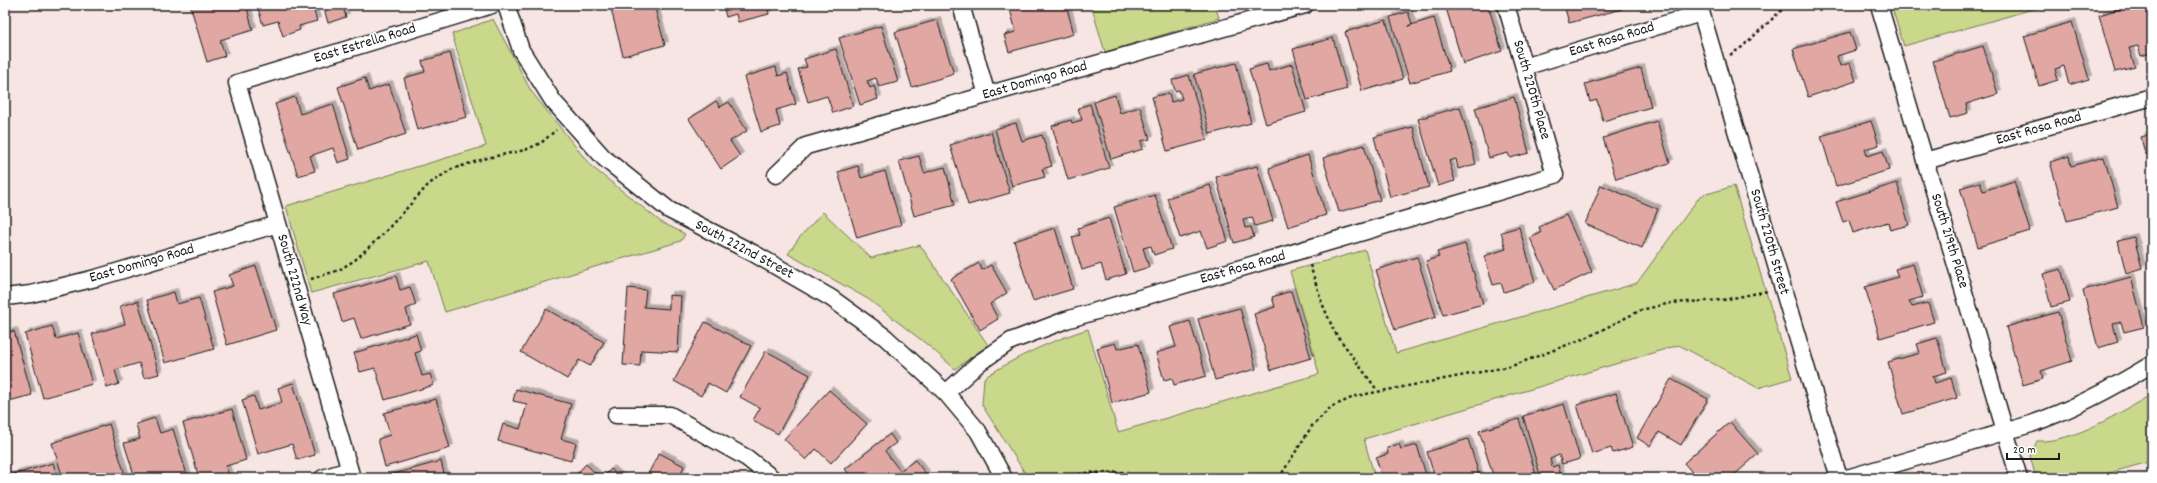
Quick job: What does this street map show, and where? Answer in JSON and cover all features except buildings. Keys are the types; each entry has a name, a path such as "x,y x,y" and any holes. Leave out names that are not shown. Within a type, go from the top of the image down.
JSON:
{"street":[{"name":"East Estrella Road","path":"237,83 492,5"},
{"name":"South 222nd Street","path":"506,5 521,50 553,101 604,158 669,210 753,253 831,298 885,337 946,393 978,430 1004,478"},
{"path":"961,5 986,95"},
{"name":"East Domingo Road","path":"776,175 806,146 1305,5"},
{"name":"South 220th Place","path":"1506,5 1555,175"},
{"name":"South 219th Place","path":"1879,5 2019,478"},
{"name":"East Rosa Road","path":"1524,67 1700,9"},
{"name":"South 220th Street","path":"1700,9 1839,478"},
{"name":"South 222nd Way","path":"237,83 350,474"},
{"name":"East Rosa Road","path":"1925,161 2152,97"},
{"name":"East Rosa Road","path":"946,393 978,363 1011,341 1066,320 1555,175"},
{"name":"East Domingo Road","path":"5,297 31,294 96,278 278,224"},
{"path":"1847,478 2061,413 2099,396 2152,364"},
{"path":"616,415 670,415 747,458 772,478"},
{"path":"323,478 350,474"}],"path":[{"path":"1716,64 1742,47 1785,8 1794,5"},
{"path":"295,283 339,270 354,260 384,233 422,191 452,169 487,158 525,150 541,143 568,119"},
{"path":"1305,249 1322,303 1334,331 1377,390"},
{"path":"1278,478 1312,426 1331,407 1356,396 1377,390 1512,366 1588,337 1641,310 1671,303 1723,300 1782,288"},
{"path":"1061,478 1085,473 1128,472"}],"green space":[{"path":"1091,5 1215,5 1219,18 1105,52"},
{"path":"1891,5 2047,5 1904,46"},
{"path":"493,19 531,91 591,166 661,222 685,234 681,241 445,312 429,261 311,293 286,206 486,146 452,34"},
{"path":"1734,186 1792,378 1758,388 1679,345 1364,439 1375,478 1028,478 982,405 984,378 1034,350 1088,329 1118,432 1319,374 1290,271 1365,250 1396,353 1614,290 1637,283 1700,196"},
{"path":"823,212 871,258 920,245 988,345 955,369 929,346 868,299 788,254 799,238"},
{"path":"2152,394 2152,461 2091,478 2036,478 2030,456 2037,441 2066,437 2081,432"}]}
